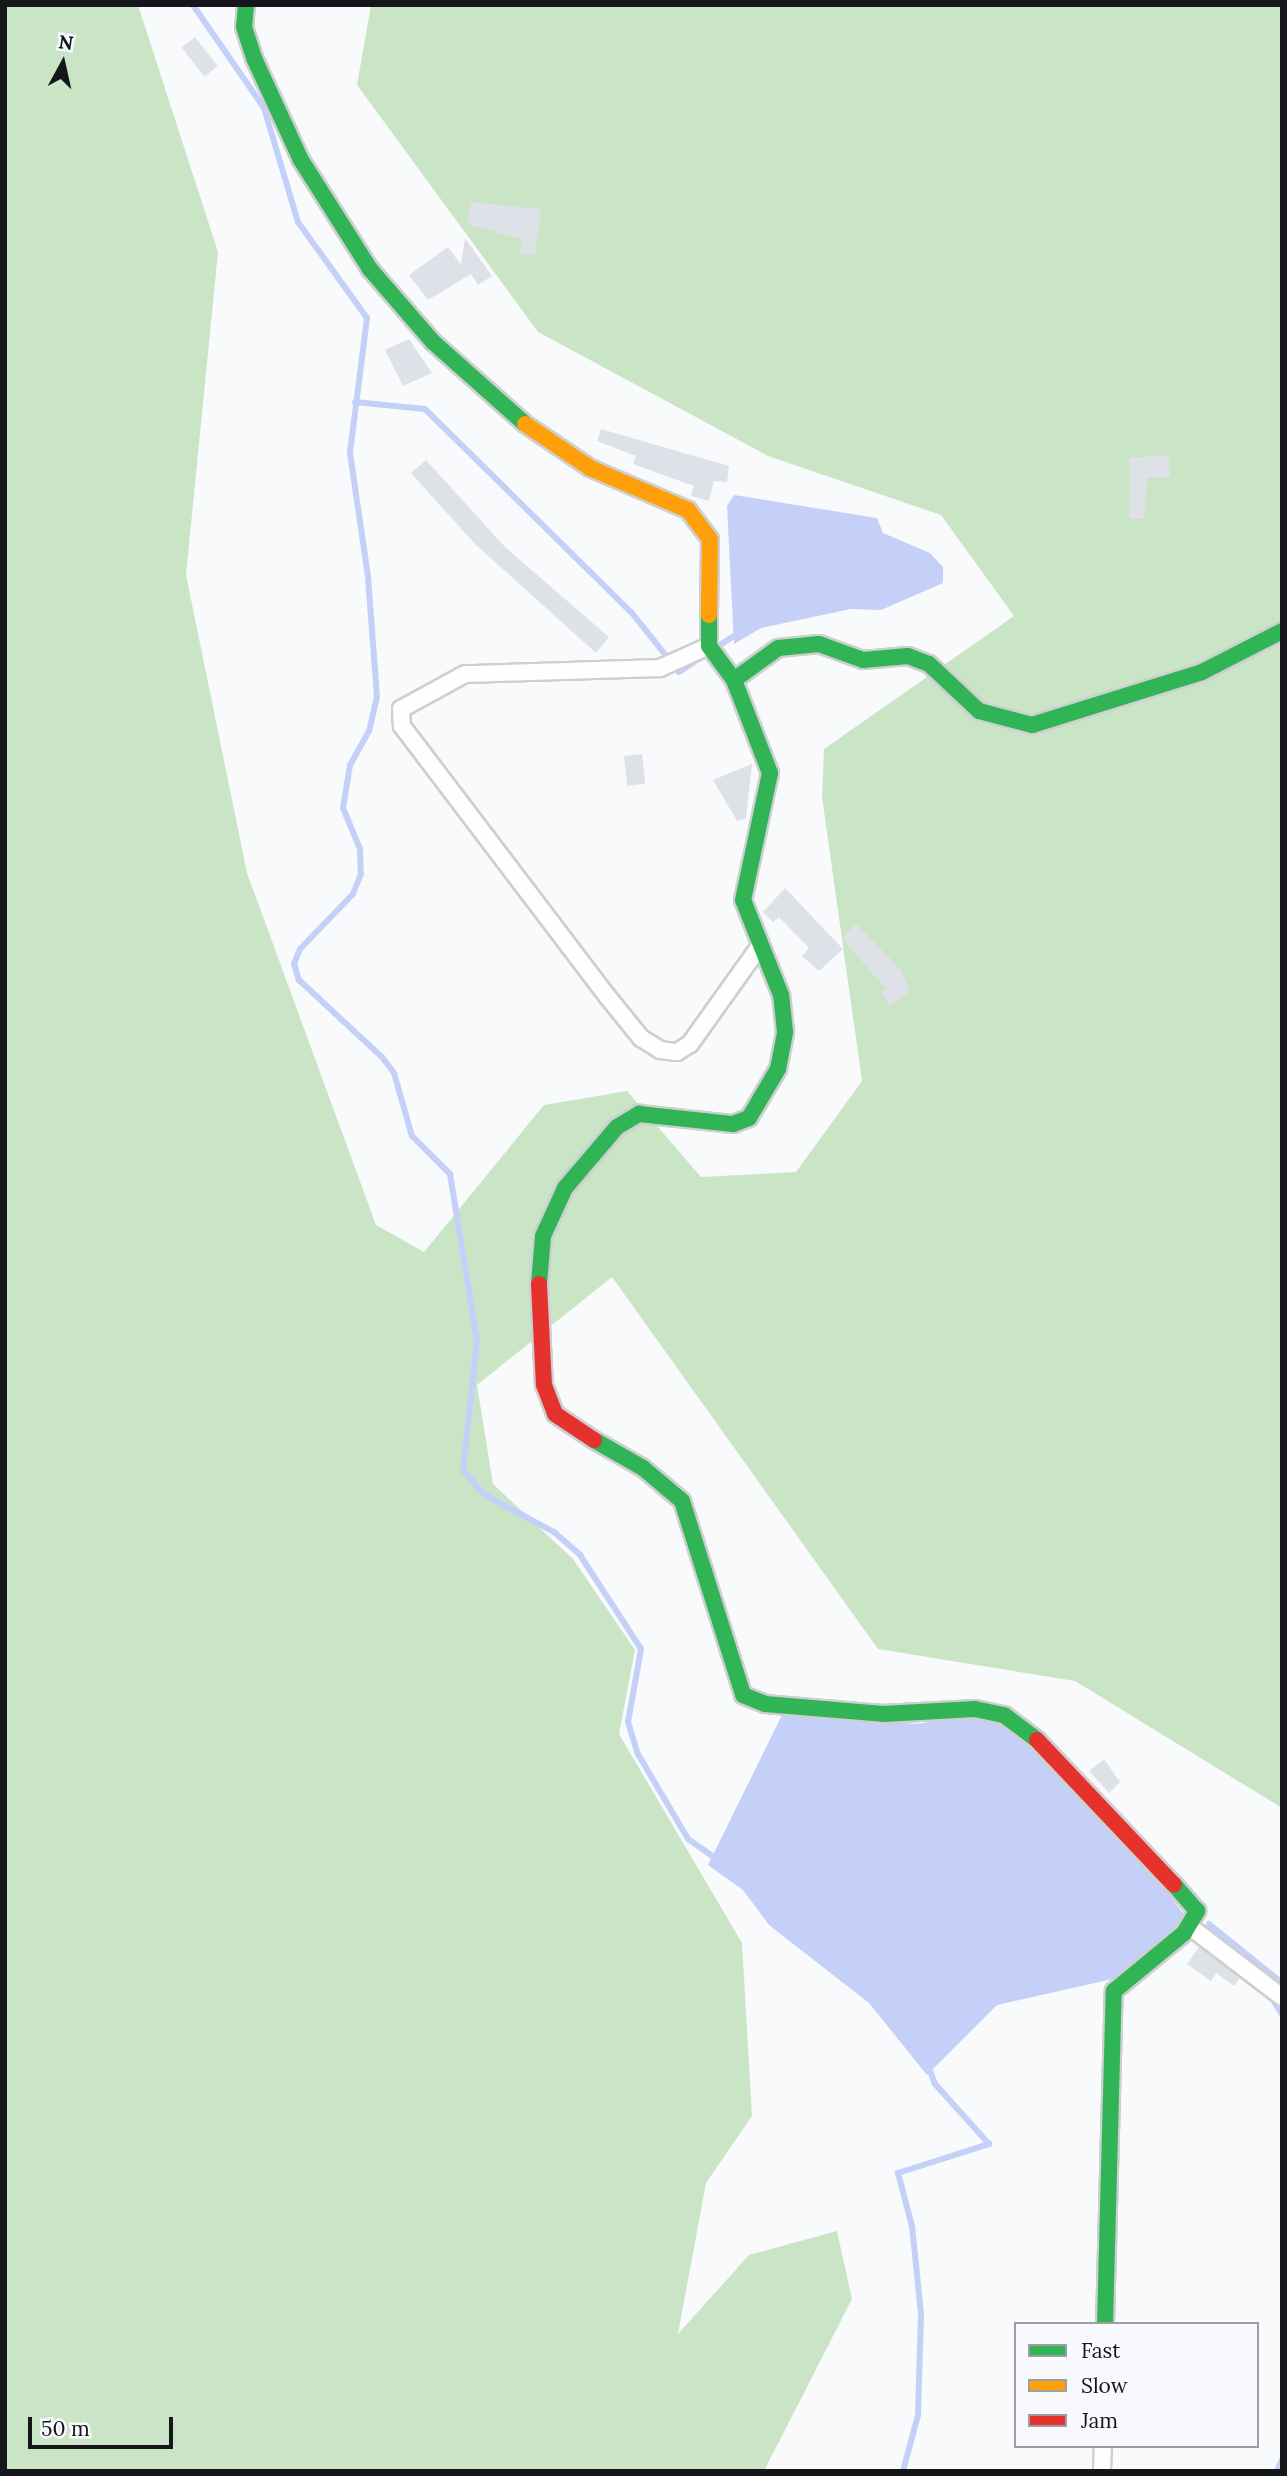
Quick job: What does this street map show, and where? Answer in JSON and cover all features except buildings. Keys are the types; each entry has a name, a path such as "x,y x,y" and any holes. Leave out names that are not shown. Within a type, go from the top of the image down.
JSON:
{"street":[{"path":"246,5 244,27 254,58 301,160 370,269 433,342 512,415 590,468 688,510 702,524 710,539 709,646 734,680 770,773 743,900 781,995 785,1032 778,1069 749,1118 733,1124 639,1114 617,1127 565,1188 550,1217 538,1298 548,1401 567,1425 643,1468 682,1501 743,1695 765,1704 883,1714 975,1709 1004,1715 1054,1753 1163,1869 1197,1911 1189,1926 1114,1991 1105,2322"},
{"path":"734,680 778,648 819,644 863,660 908,656 929,664 979,711 1031,725 1202,672 1282,631"},
{"path":"709,646 672,662 466,674 401,709 402,726 650,1044 677,1052 690,1044 760,946"},
{"path":"1189,1926 1282,1997"},
{"path":"1102,2471 1103,2448"}],"green space":[{"path":"5,5 138,5 218,252 186,575 247,873 376,1225 424,1252 544,1105 627,1091 701,1177 796,1172 862,1081 822,797 824,749 1014,616 941,515 768,456 538,332 357,85 371,5 1282,5 1282,1808 1075,1681 878,1649 612,1277 477,1385 493,1484 573,1559 635,1650 619,1734 742,1943 752,2116 706,2183 678,2334 749,2255 837,2231 852,2299 764,2471 5,2471"}],"water":[{"path":"734,495 877,518 883,533 930,553 943,567 943,583 881,610 851,609 761,628 734,644 727,506"},
{"path":"784,1711 916,1724 975,1715 1026,1736 1155,1876 1185,1916 1178,1930 1117,1978 997,2005 927,2075 869,2003 769,1925 743,1890 708,1865"}],"waterway":[{"path":"193,5 264,108 298,222 367,318 350,453 368,577 377,697 369,731 350,765 343,808 360,849 361,874 353,894 300,949 294,964 299,980 382,1057 394,1073 412,1136 450,1174 477,1340 463,1470 483,1494 554,1532 580,1555 641,1649 628,1722 638,1754 688,1839 717,1859"},
{"path":"355,402 425,409 632,613 679,672 694,662"},
{"path":"723,643 737,634"},
{"path":"1209,1924 1281,1982"},
{"path":"1270,1995 1282,2014"},
{"path":"903,2471 918,2415 921,2314 912,2226 898,2173 989,2144 935,2084 928,2065"},
{"path":"1277,2471 1282,2460"}],"traffic: fast":[{"path":"246,5 244,27 254,58 301,160 370,269 433,342 525,424"},
{"path":"539,1284 543,1236 565,1188 617,1127 639,1114 733,1124 749,1118 778,1069 785,1032 781,995 743,900 770,773 734,680 709,646 709,615"},
{"path":"734,680 778,648 819,644 863,660 908,656 929,664 979,711 1032,725 1202,672 1282,631"},
{"path":"594,1440 643,1468 682,1501 743,1695 765,1704 883,1714 975,1709 1004,1715 1037,1740"},
{"path":"1105,2322 1114,1991 1184,1933 1197,1911 1174,1885"}],"traffic: slow":[{"path":"525,424 590,468 688,510 710,539 709,615"}],"traffic: jam":[{"path":"539,1284 544,1385 555,1414 594,1440"},
{"path":"1037,1740 1174,1885"}]}
